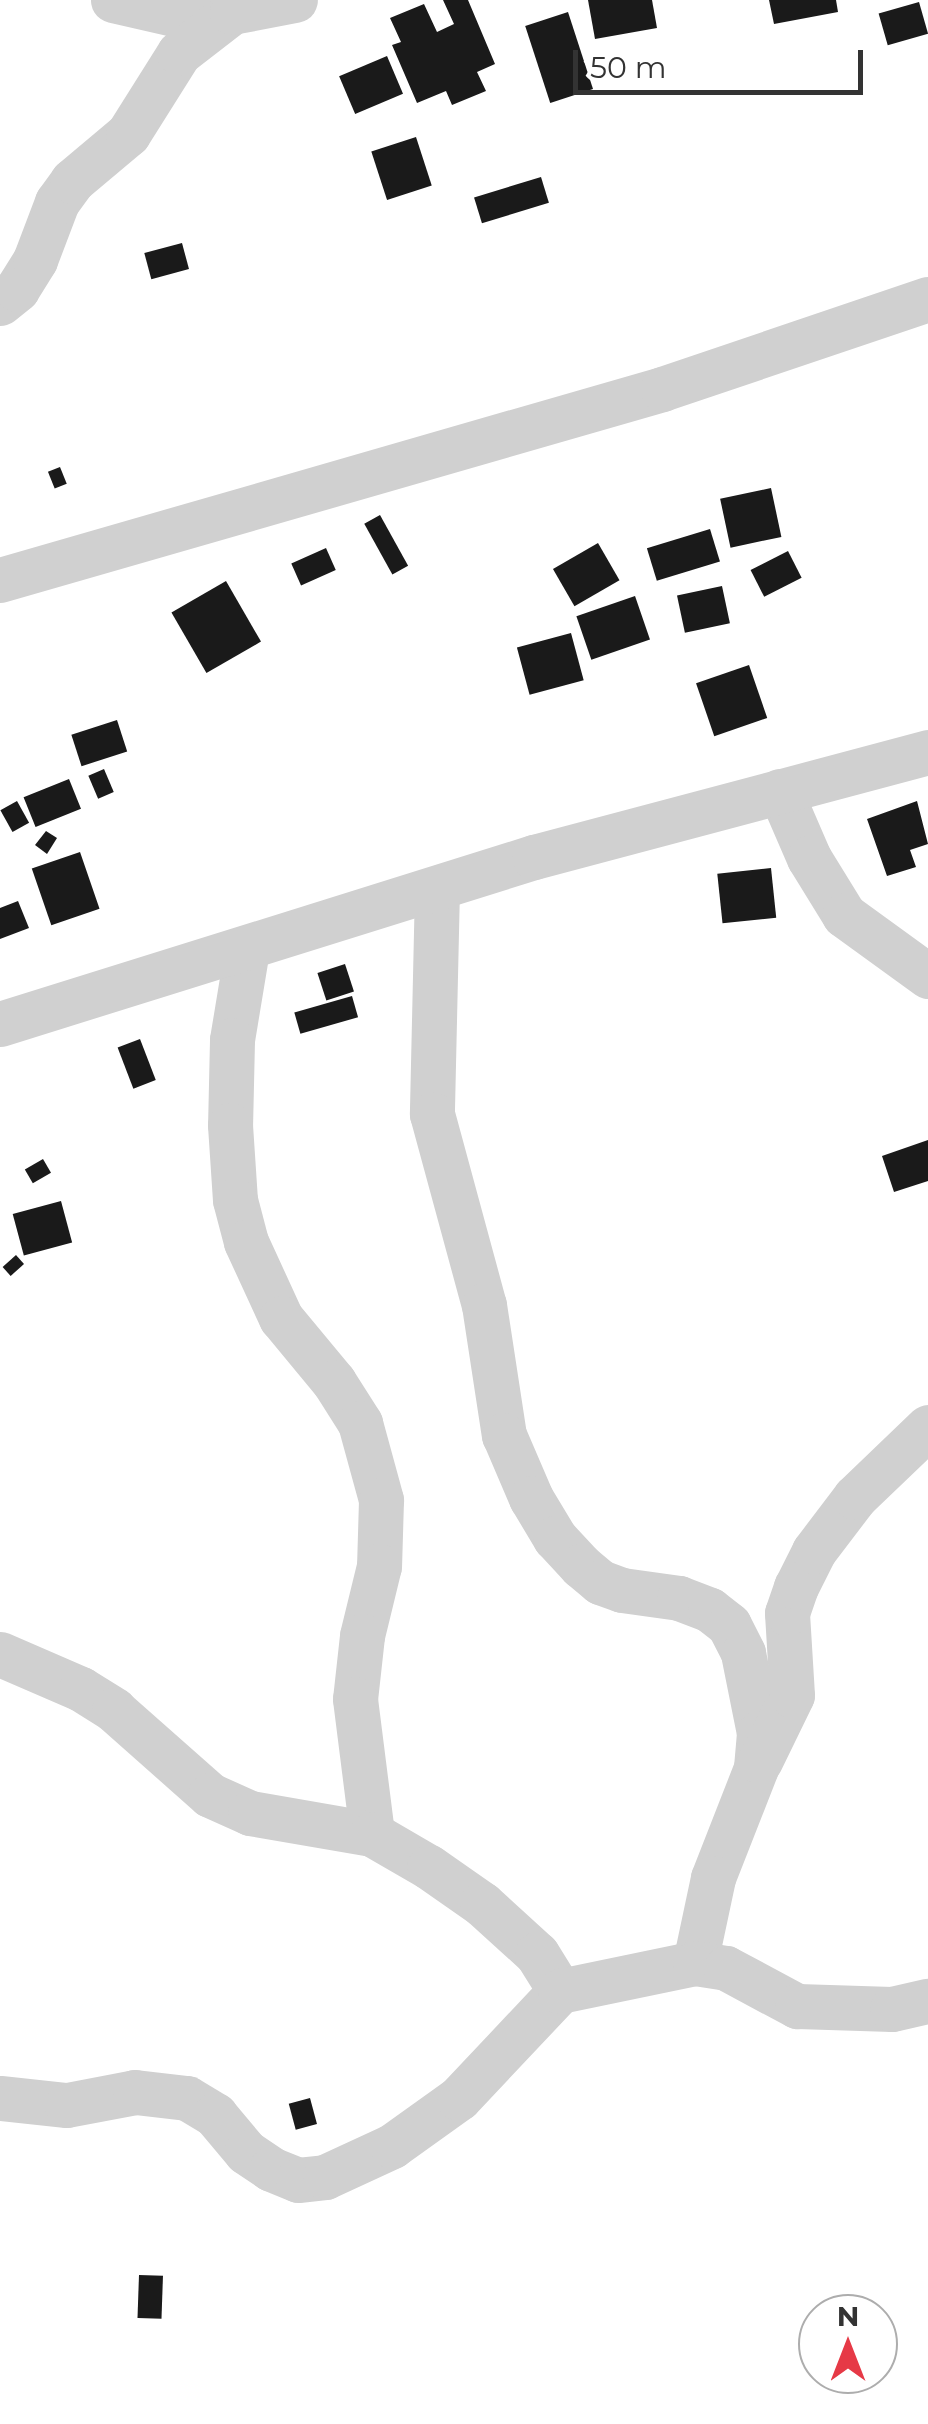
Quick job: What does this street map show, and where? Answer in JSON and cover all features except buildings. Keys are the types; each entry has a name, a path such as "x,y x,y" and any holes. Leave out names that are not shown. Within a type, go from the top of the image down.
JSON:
{"street":[{"path":"113,0 213,23"},
{"path":"0,303 16,289 35,260 64,192 128,134 179,53 232,12 294,0"},
{"path":"0,580 662,390 928,299"},
{"path":"8,1030 166,969 247,949 438,888 928,752"},
{"path":"780,791 810,858 844,915 928,976"},
{"path":"438,888 432,1114 484,1305 504,1435 531,1498 555,1538 600,1582 622,1590 679,1598 710,1610 729,1625 743,1653 755,1704 756,1768"},
{"path":"247,949 232,1040 230,1125 234,1200 246,1242 281,1318 334,1382 360,1424 381,1500 379,1566 362,1636 355,1699 372,1834"},
{"path":"695,1964 713,1878 756,1768 792,1695 786,1612 796,1587 814,1551 854,1497 928,1426"},
{"path":"0,1654 81,1689 114,1710 210,1795 250,1813 372,1834 482,1904 537,1954 560,1991"},
{"path":"0,2098 67,2104 135,2092 187,2098 215,2115 246,2152 298,2180 325,2177 392,2146 459,2098 560,1991 695,1964 726,1968 797,2006 892,2009 928,2001"}]}
